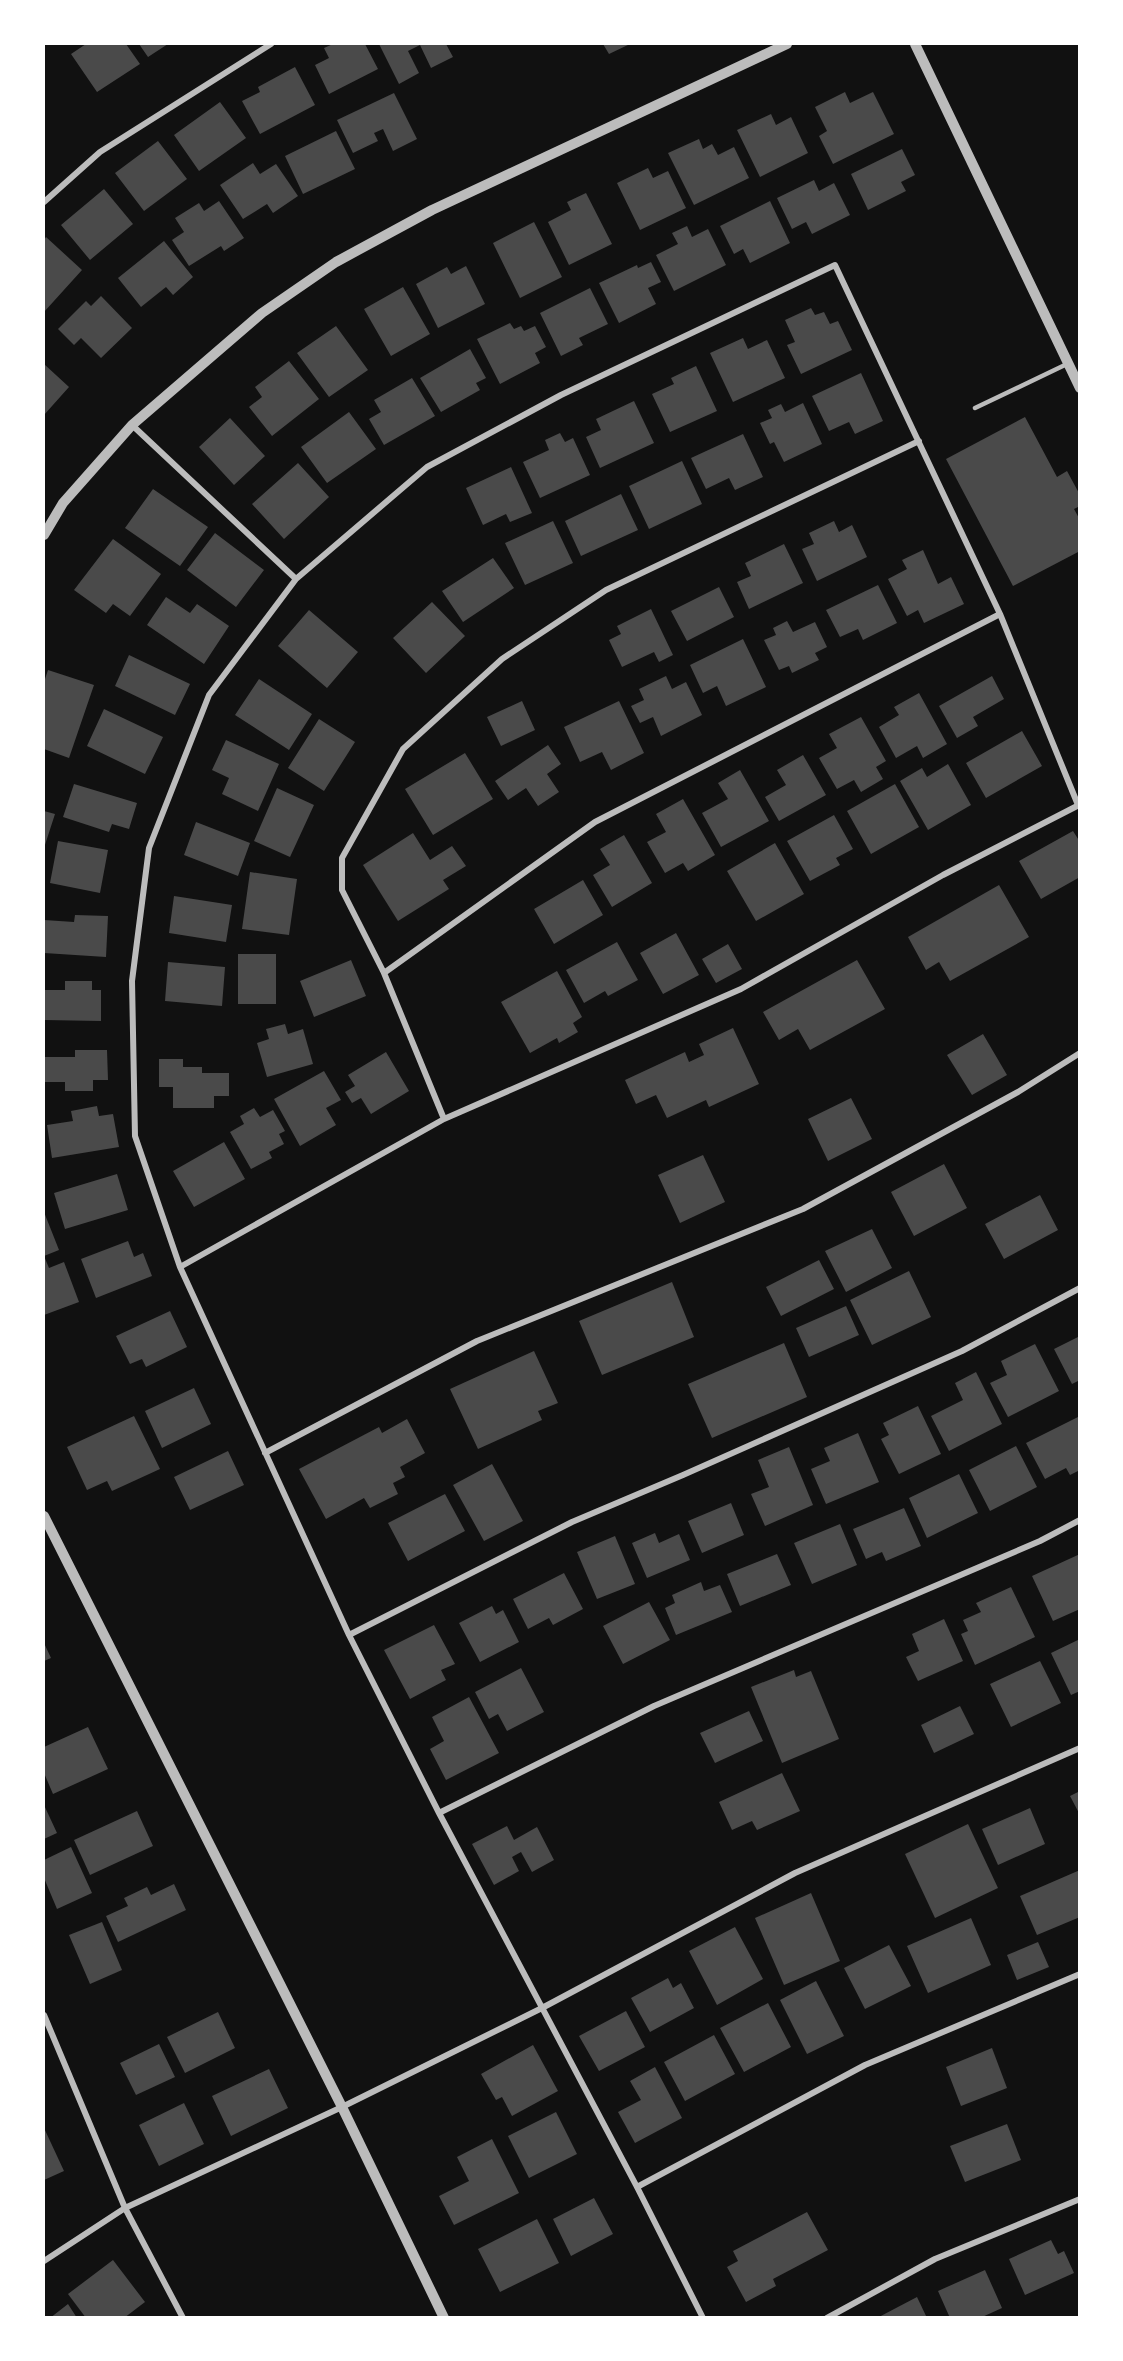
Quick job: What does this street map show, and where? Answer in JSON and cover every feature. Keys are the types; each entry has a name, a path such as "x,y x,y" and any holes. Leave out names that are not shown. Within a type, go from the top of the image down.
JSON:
{"street":[{"path":"44,202 100,152 271,44"},
{"path":"44,536 63,504 132,425 262,313 336,262 432,210 787,44"},
{"path":"915,44 1080,388"},
{"path":"180,1266 444,1119 741,988 943,875 1079,805 1000,614 835,265 561,395 427,467 296,579 210,695 149,848 132,981 135,1136 180,1266 349,1635 439,1813 637,2187 703,2318"},
{"path":"132,425 296,579"},
{"path":"444,1119 384,973 342,890 342,858 403,749 502,659 606,590 919,441"},
{"path":"384,973 595,822 1000,614"},
{"path":"265,1454 477,1341 803,1209 1018,1092 1080,1053"},
{"path":"349,1635 572,1522 694,1471 962,1352 1080,1288"},
{"path":"44,1516 342,2107 444,2318"},
{"path":"439,1813 654,1706 1040,1541 1080,1520"},
{"path":"44,2261 125,2208 342,2107 542,2008 795,1873 1080,1748"},
{"path":"637,2187 865,2065 1080,1974"},
{"path":"44,2015 45,2024 125,2208 183,2318"},
{"path":"827,2318 936,2259 1080,2199"}],"lane":[{"path":"975,408 1068,364"}],"building":[{"path":"86,44 126,44 140,64 97,92 71,54"},
{"path":"139,44 168,44 148,57"},
{"path":"333,44 365,44 378,69 329,94 315,65 329,58 324,48"},
{"path":"379,44 446,44 453,57 431,68 420,45 408,51 419,73 399,84"},
{"path":"603,44 630,44 609,54"},
{"path":"295,67 315,105 260,134 242,101 260,92 258,87"},
{"path":"845,92 850,103 873,92 894,134 833,164 819,136 827,131 815,107"},
{"path":"394,93 417,139 393,151 383,129 374,133 378,141 353,153 337,120"},
{"path":"220,102 246,138 199,171 174,135"},
{"path":"771,114 776,125 791,117 808,153 760,177 737,130"},
{"path":"336,131 355,169 303,194 285,156"},
{"path":"699,139 703,149 712,144 718,155 734,147 749,178 694,205 668,153"},
{"path":"158,141 187,179 144,211 115,173"},
{"path":"902,149 915,175 901,182 906,191 868,210 851,174"},
{"path":"253,163 260,174 276,164 298,196 273,213 267,204 243,219 220,185"},
{"path":"648,168 653,178 668,171 686,208 640,230 617,183"},
{"path":"814,180 819,191 834,183 850,215 812,234 806,222 792,229 777,198"},
{"path":"104,189 133,224 90,260 61,225"},
{"path":"586,193 612,244 569,265 548,222 571,210 567,202"},
{"path":"219,201 244,238 224,251 221,246 189,266 172,240 184,232 175,218 199,203 204,211"},
{"path":"770,201 790,243 750,263 743,249 734,254 720,226"},
{"path":"534,222 562,277 520,298 493,243"},
{"path":"687,226 692,237 708,229 726,265 674,291 656,255 678,244 672,233"},
{"path":"46,237 82,270 44,312 44,240"},
{"path":"164,241 193,277 173,295 166,287 141,307 118,278"},
{"path":"651,262 661,282 648,288 656,304 619,323 599,283 637,265 638,268"},
{"path":"466,266 485,304 438,328 416,284 447,267 451,274"},
{"path":"403,287 430,334 391,356 364,309"},
{"path":"590,288 608,324 579,338 583,345 561,356 540,313"},
{"path":"101,296 132,328 101,358 81,338 74,345 58,329 86,301 91,306"},
{"path":"811,308 815,315 824,312 830,324 838,321 852,350 801,374 787,345 795,342 785,320"},
{"path":"510,323 514,329 521,326 524,331 535,326 546,347 535,353 540,363 500,384 477,339"},
{"path":"336,326 368,370 329,397 297,353"},
{"path":"743,338 748,349 767,340 785,378 733,402 710,353"},
{"path":"470,349 486,378 476,383 480,390 441,412 420,378"},
{"path":"289,361 319,399 272,436 249,407 262,397 255,387"},
{"path":"44,364 69,387 44,415"},
{"path":"696,366 717,411 670,432 652,394 674,384 671,378"},
{"path":"861,373 883,421 855,434 849,422 829,431 812,396"},
{"path":"412,378 435,416 384,445 369,419 381,412 374,400"},
{"path":"634,401 654,443 600,468 586,437 601,430 596,419"},
{"path":"803,403 822,444 784,462 774,442 770,444 760,423 772,418 768,410 781,404 785,412"},
{"path":"349,412 376,449 327,483 301,447"},
{"path":"1025,417 1057,477 1067,471 1080,495 1080,506 1074,509 1080,520 1080,551 1013,586 946,459"},
{"path":"230,418 265,456 234,485 199,447"},
{"path":"560,433 565,442 573,438 590,475 540,498 523,462 549,450 545,440"},
{"path":"743,434 763,477 735,490 729,478 706,489 691,458"},
{"path":"682,461 702,504 649,529 629,486"},
{"path":"298,463 329,497 284,539 252,504"},
{"path":"511,467 532,513 510,522 506,514 483,525 466,488"},
{"path":"153,489 208,527 180,566 125,528"},
{"path":"621,494 638,530 581,556 565,521"},
{"path":"553,521 573,563 525,585 505,543"},
{"path":"834,521 839,532 852,525 867,557 817,581 802,549 814,544 809,533"},
{"path":"215,533 264,570 236,607 187,570"},
{"path":"113,539 161,574 130,616 113,604 106,613 74,590"},
{"path":"784,544 803,583 749,609 737,582 751,576 745,563"},
{"path":"923,550 938,584 951,577 964,604 924,623 918,610 907,616 888,579 907,569 902,560"},
{"path":"493,558 514,588 463,622 442,591"},
{"path":"878,585 897,623 863,640 858,629 840,637 826,610"},
{"path":"719,587 734,617 687,641 671,611"},
{"path":"166,597 190,613 197,604 229,626 204,664 147,625"},
{"path":"432,602 465,636 426,673 393,638"},
{"path":"651,609 673,655 659,662 654,652 622,667 609,640 621,634 617,626"},
{"path":"309,610 358,652 327,688 278,646"},
{"path":"787,621 793,632 815,622 827,647 815,653 819,660 792,673 789,666 779,670 764,640 776,635 773,628"},
{"path":"743,639 766,687 726,706 717,686 703,693 690,665"},
{"path":"129,655 190,684 175,715 115,686"},
{"path":"48,670 94,685 69,758 44,749 44,682"},
{"path":"666,676 672,689 686,682 702,715 661,736 653,717 640,723 631,706 644,700 639,689"},
{"path":"992,676 1004,699 973,717 978,726 957,738 939,706"},
{"path":"259,679 312,714 289,750 235,715"},
{"path":"919,693 947,744 923,758 917,746 896,758 879,727 899,715 894,707"},
{"path":"522,701 535,730 501,746 487,717"},
{"path":"619,701 644,753 611,770 602,752 580,762 564,727"},
{"path":"104,709 163,737 145,774 87,746"},
{"path":"861,717 886,761 876,767 883,779 861,792 854,780 837,789 819,758 837,748 829,734"},
{"path":"319,719 355,742 324,791 288,768"},
{"path":"1022,731 1042,766 986,798 966,763"},
{"path":"226,740 279,764 258,811 222,794 229,778 212,770"},
{"path":"548,745 561,764 547,774 559,792 538,806 526,788 508,800 495,781"},
{"path":"465,753 493,799 433,835 405,789"},
{"path":"803,755 826,795 779,821 765,797 786,785 777,770"},
{"path":"948,764 971,805 928,830 900,781 922,768 927,777"},
{"path":"740,770 769,821 721,847 702,813 728,799 718,783"},
{"path":"74,784 137,803 129,829 112,824 109,832 63,817"},
{"path":"895,784 919,827 871,854 847,811"},
{"path":"277,788 314,805 290,857 254,841"},
{"path":"683,799 715,855 688,871 683,863 665,873 647,842 666,832 656,814"},
{"path":"44,811 55,814 44,848"},
{"path":"834,815 853,849 836,858 840,865 810,881 787,841"},
{"path":"196,822 250,843 238,876 184,855"},
{"path":"1073,831 1080,842 1080,877 1041,899 1019,861"},
{"path":"413,833 430,860 452,846 466,866 443,880 449,889 398,921 363,865"},
{"path":"624,835 652,883 612,907 593,875 610,865 600,849"},
{"path":"58,841 108,850 100,893 50,883"},
{"path":"775,843 804,894 756,921 727,871"},
{"path":"250,872 297,879 289,935 242,929"},
{"path":"583,880 603,915 554,944 534,909"},
{"path":"999,885 1029,937 950,981 939,962 926,970 908,937"},
{"path":"174,896 232,905 226,942 169,933"},
{"path":"75,915 108,916 106,957 44,953 44,920 74,922"},
{"path":"676,933 699,975 663,994 640,953"},
{"path":"617,942 638,980 608,996 605,991 584,1003 566,970"},
{"path":"728,944 742,969 716,983 702,959"},
{"path":"238,954 276,954 276,1004 238,1004"},
{"path":"351,960 366,996 314,1017 300,981"},
{"path":"857,960 885,1009 810,1050 798,1029 779,1040 763,1012"},
{"path":"168,962 225,967 222,1006 165,1001"},
{"path":"557,971 582,1017 573,1023 578,1032 559,1043 557,1038 530,1053 501,1002"},
{"path":"65,981 92,981 92,990 101,990 101,1021 44,1020 44,990 65,990"},
{"path":"285,1024 288,1034 303,1029 313,1064 267,1077 257,1043 269,1039 266,1029"},
{"path":"733,1028 759,1084 709,1107 706,1100 667,1118 656,1095 636,1104 625,1080 685,1052 689,1062 704,1055 699,1044"},
{"path":"983,1034 1007,1075 972,1095 947,1055"},
{"path":"75,1050 107,1050 108,1080 93,1080 93,1091 65,1091 65,1082 44,1082 44,1057 75,1057"},
{"path":"386,1052 409,1091 371,1114 361,1098 352,1103 345,1092 355,1086 348,1075"},
{"path":"159,1059 183,1059 183,1067 202,1067 202,1073 229,1073 229,1096 214,1096 214,1108 173,1108 173,1087 159,1087"},
{"path":"324,1071 341,1100 326,1108 336,1125 300,1146 274,1099"},
{"path":"851,1098 872,1139 828,1161 808,1119"},
{"path":"97,1106 99,1116 113,1114 119,1147 52,1158 47,1125 73,1121 71,1111"},
{"path":"254,1108 260,1117 273,1110 285,1131 279,1134 284,1144 269,1152 272,1158 251,1169 230,1132 244,1124 240,1116"},
{"path":"224,1142 245,1179 194,1207 173,1171"},
{"path":"703,1155 725,1202 680,1223 658,1175"},
{"path":"944,1164 967,1208 914,1236 891,1192"},
{"path":"117,1174 128,1210 65,1229 54,1193"},
{"path":"1040,1195 1058,1230 1004,1259 985,1224"},
{"path":"44,1212 59,1250 44,1256"},
{"path":"872,1229 892,1268 846,1292 825,1251"},
{"path":"128,1241 134,1257 143,1253 152,1276 96,1298 81,1259"},
{"path":"44,1256 49,1268 64,1262 79,1302 44,1315"},
{"path":"819,1260 834,1289 781,1316 766,1287"},
{"path":"909,1271 931,1317 872,1345 850,1300"},
{"path":"672,1282 694,1337 602,1375 579,1321"},
{"path":"846,1306 859,1335 809,1357 796,1328"},
{"path":"170,1311 187,1347 146,1367 142,1359 130,1364 116,1336"},
{"path":"1080,1336 1080,1380 1072,1384 1054,1349"},
{"path":"784,1343 807,1397 712,1438 688,1384"},
{"path":"1035,1344 1059,1391 1008,1417 990,1383 1007,1375 1001,1361"},
{"path":"534,1351 558,1403 538,1411 542,1420 478,1449 450,1389"},
{"path":"976,1372 1002,1424 949,1451 931,1416 963,1400 955,1383"},
{"path":"194,1388 211,1424 162,1448 145,1411"},
{"path":"918,1406 941,1454 899,1474 881,1439 889,1435 883,1423"},
{"path":"134,1416 160,1469 112,1491 107,1481 87,1490 67,1447"},
{"path":"1080,1416 1080,1470 1070,1475 1066,1468 1045,1479 1026,1443"},
{"path":"407,1419 425,1453 400,1467 405,1477 393,1483 398,1494 370,1508 364,1498 326,1519 299,1469 379,1427 382,1433"},
{"path":"858,1433 879,1482 826,1504 811,1469 830,1461 824,1448"},
{"path":"1016,1446 1037,1487 990,1511 969,1470"},
{"path":"789,1447 813,1505 765,1526 751,1494 769,1487 758,1460"},
{"path":"228,1451 244,1485 190,1510 174,1477"},
{"path":"492,1464 523,1521 484,1541 453,1485"},
{"path":"959,1474 978,1513 927,1538 909,1498"},
{"path":"445,1494 465,1531 408,1561 388,1523"},
{"path":"731,1503 744,1535 702,1553 688,1521"},
{"path":"904,1508 921,1546 886,1561 882,1552 866,1559 853,1529"},
{"path":"840,1524 857,1565 812,1584 794,1543"},
{"path":"655,1533 659,1543 679,1534 690,1560 647,1578 632,1543"},
{"path":"615,1536 635,1584 597,1599 577,1552"},
{"path":"777,1554 791,1585 740,1606 727,1574"},
{"path":"1080,1554 1080,1609 1053,1621 1032,1576"},
{"path":"564,1573 583,1609 553,1625 549,1618 528,1629 513,1599"},
{"path":"701,1582 704,1591 720,1585 732,1612 676,1635 665,1608 675,1603 672,1595"},
{"path":"1011,1587 1035,1637 975,1665 961,1634 968,1631 963,1620 981,1612 976,1603"},
{"path":"649,1602 670,1640 623,1664 603,1626"},
{"path":"492,1606 496,1614 503,1610 519,1642 480,1662 459,1623"},
{"path":"944,1619 963,1661 918,1681 906,1657 919,1651 912,1634"},
{"path":"434,1625 455,1664 441,1670 446,1680 410,1699 384,1650"},
{"path":"1080,1639 1080,1691 1071,1695 1051,1653"},
{"path":"44,1643 51,1658 44,1661"},
{"path":"1040,1661 1061,1703 1011,1727 990,1684"},
{"path":"521,1668 544,1712 507,1731 498,1714 489,1719 475,1692"},
{"path":"794,1670 796,1677 811,1671 839,1739 782,1763 751,1687"},
{"path":"469,1697 499,1753 446,1780 430,1749 444,1741 432,1717"},
{"path":"960,1706 974,1734 934,1753 921,1725"},
{"path":"749,1711 763,1741 715,1763 700,1733"},
{"path":"88,1727 108,1769 53,1794 44,1773 44,1747"},
{"path":"782,1773 800,1811 757,1830 752,1821 732,1830 719,1802"},
{"path":"1080,1791 1080,1815 1070,1796"},
{"path":"44,1805 57,1833 44,1839"},
{"path":"1030,1808 1045,1844 998,1865 982,1829"},
{"path":"137,1811 153,1846 90,1875 74,1840"},
{"path":"968,1824 998,1888 935,1918 905,1854"},
{"path":"507,1826 514,1840 537,1827 554,1860 532,1872 521,1852 512,1857 519,1871 494,1885 472,1844"},
{"path":"71,1847 92,1893 57,1909 44,1878 44,1860"},
{"path":"1080,1870 1080,1917 1037,1935 1020,1896"},
{"path":"174,1884 186,1910 118,1942 106,1916 128,1906 124,1898 147,1887 151,1895"},
{"path":"811,1893 840,1961 784,1985 755,1918"},
{"path":"971,1918 991,1965 928,1993 907,1946"},
{"path":"102,1922 122,1970 90,1984 69,1935"},
{"path":"735,1927 763,1979 717,2005 689,1951"},
{"path":"1038,1942 1049,1967 1017,1980 1007,1955"},
{"path":"889,1945 911,1986 865,2009 844,1968"},
{"path":"668,1978 673,1988 681,1983 694,2008 650,2032 631,1998"},
{"path":"816,1981 844,2036 807,2054 780,2000"},
{"path":"768,2003 791,2047 744,2072 720,2028"},
{"path":"626,2011 645,2047 599,2071 579,2036"},
{"path":"218,2012 235,2048 185,2073 167,2037"},
{"path":"714,2035 735,2074 685,2101 664,2062"},
{"path":"159,2044 175,2077 136,2095 120,2063"},
{"path":"533,2045 558,2091 512,2116 502,2097 496,2100 481,2074"},
{"path":"992,2048 1007,2088 961,2106 946,2067"},
{"path":"655,2067 682,2118 635,2143 618,2112 641,2100 630,2081"},
{"path":"269,2069 288,2108 231,2136 212,2096"},
{"path":"184,2103 204,2144 159,2166 139,2125"},
{"path":"556,2112 577,2154 529,2178 508,2136"},
{"path":"1007,2124 1021,2160 965,2182 950,2146"},
{"path":"44,2128 64,2171 44,2180"},
{"path":"492,2139 519,2193 454,2225 439,2196 469,2181 457,2157"},
{"path":"594,2198 613,2234 571,2256 553,2219"},
{"path":"807,2212 828,2250 773,2279 776,2286 746,2302 727,2267 738,2261 733,2251"},
{"path":"537,2219 559,2263 500,2292 478,2249"},
{"path":"1051,2240 1058,2254 1064,2251 1074,2273 1025,2295 1009,2259"},
{"path":"113,2260 145,2302 124,2318 86,2318 68,2294"},
{"path":"985,2270 1002,2308 980,2318 950,2318 938,2291"},
{"path":"917,2297 927,2318 877,2318"},
{"path":"68,2304 77,2318 50,2318"}]}
